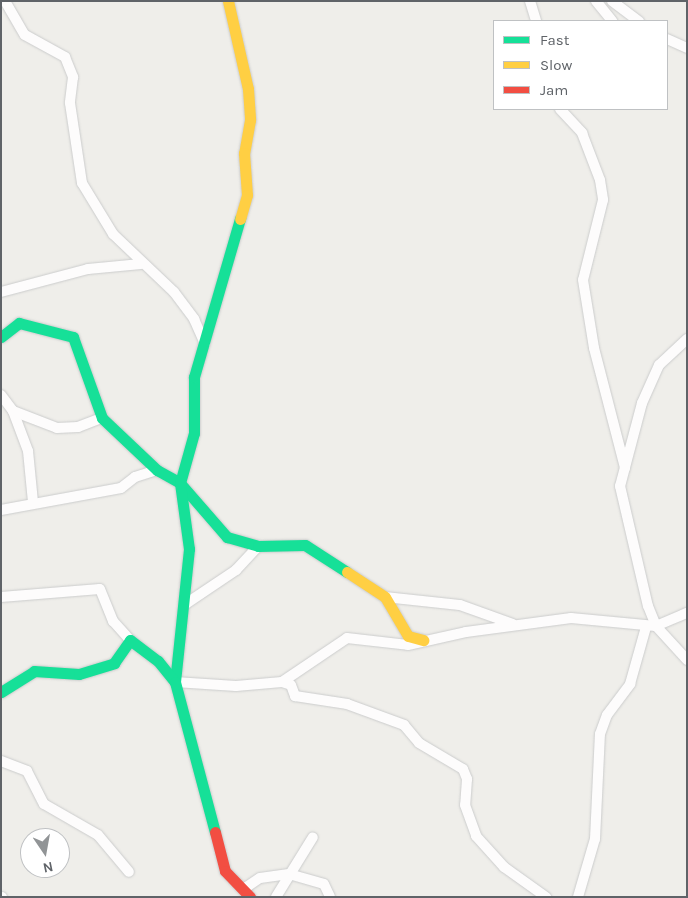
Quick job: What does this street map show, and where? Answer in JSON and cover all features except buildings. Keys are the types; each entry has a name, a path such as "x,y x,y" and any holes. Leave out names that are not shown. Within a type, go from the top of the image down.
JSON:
{"street":[{"path":"5,1 25,35 65,57 73,77 70,104 82,184 113,234 141,264 174,292 194,319 206,346"},
{"path":"228,1 248,89 250,120 244,153 248,196 206,346 194,377 194,433 180,483 189,548 175,682 225,871 248,892 260,878 290,874 324,884 330,897"},
{"path":"530,1 536,20"},
{"path":"596,1 611,20"},
{"path":"612,1 638,20"},
{"path":"669,41 687,42"},
{"path":"669,41 687,48"},
{"path":"561,110 582,133 600,180 604,200 583,280 594,348 625,468"},
{"path":"1,292 88,269 141,264"},
{"path":"1,337 19,323 73,337 102,418 157,470 180,483 227,537 258,546 305,545 385,597 408,636 423,640"},
{"path":"687,339 659,365 642,403 625,468 622,501 651,626 687,660"},
{"path":"1,395 28,451 33,502"},
{"path":"7,406 57,428 78,427 102,418"},
{"path":"1,510 33,502 121,488 135,477 157,470"},
{"path":"184,605 236,570 258,546"},
{"path":"1,598 100,589 113,621 130,640 158,661 175,682 236,686 282,682 290,685 295,696 347,704 404,725 419,743 463,769 467,779 465,805 476,836 504,867 546,897"},
{"path":"385,597 460,604 516,625"},
{"path":"282,682 347,638 408,645 423,640 516,625 600,618 651,626 687,613"},
{"path":"578,897 595,839 600,734 607,715 630,684 651,626"},
{"path":"1,692 34,671 79,674 114,663 130,640"},
{"path":"1,761 27,771 44,804 98,835 129,872"},
{"path":"276,897 313,837"}],"traffic: fast":[{"path":"175,682 189,549 180,483 194,433 194,377 240,219"},
{"path":"1,337 19,323 73,337 102,418 157,470 180,483 227,537 258,546 305,545 347,572"},
{"path":"1,692 34,671 79,674 114,663 130,640 158,661 175,682 215,832"}],"traffic: slow":[{"path":"228,1 248,89 250,120 244,153 247,195 240,219"},
{"path":"347,572 385,597 408,636 423,640"}],"traffic: jam":[{"path":"215,832 225,871 250,897"}]}
